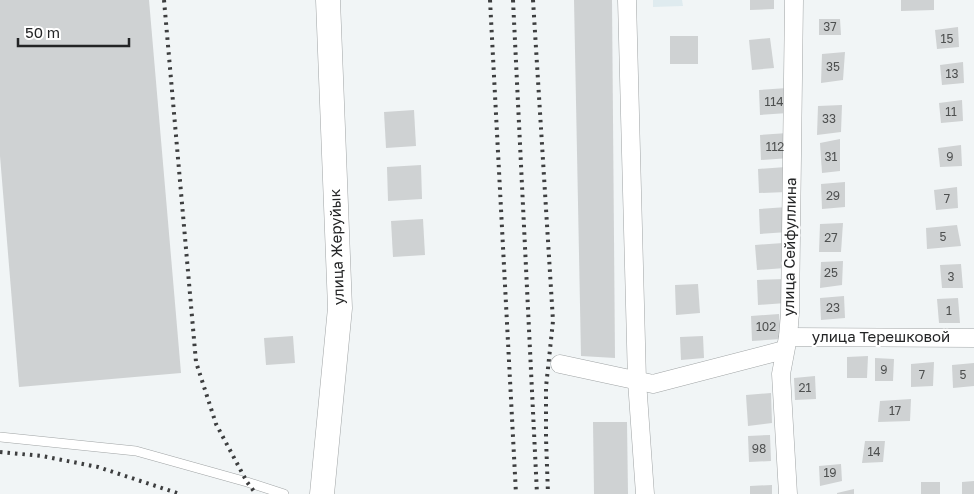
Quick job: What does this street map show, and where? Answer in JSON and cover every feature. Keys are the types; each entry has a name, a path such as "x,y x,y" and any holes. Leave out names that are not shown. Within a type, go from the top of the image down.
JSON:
{"street":[{"name":"улица Жеруйык","path":"322,494 340,308 328,0"},
{"path":"627,0 637,381 645,494"},
{"name":"улица Сейфуллина","path":"788,494 780,374 790,313 794,0"},
{"name":"улица Терешковой","path":"560,364 653,384 786,344 974,338"}],"lane":[{"path":"0,437 136,451 284,494"}],"shaded area":[{"path":"653,0 682,0 683,6 653,7"}],"building":[{"path":"0,0 149,0 181,373 19,387 0,156"},
{"path":"574,0 612,0 615,358 581,356"},
{"path":"750,0 774,0 774,9 750,10"},
{"path":"901,0 934,0 934,10 901,11"},
{"path":"819,19 840,19 841,35 819,35"},
{"path":"958,27 959,47 937,49 935,30"},
{"path":"670,36 698,36 698,64 670,64"},
{"path":"770,38 774,68 752,70 749,40"},
{"path":"845,52 843,80 821,83 822,54"},
{"path":"963,62 964,83 942,85 940,65"},
{"path":"787,88 788,113 760,115 759,90"},
{"path":"962,100 963,121 941,123 939,103"},
{"path":"842,105 841,132 817,135 818,106"},
{"path":"414,110 416,146 386,148 384,112"},
{"path":"788,133 790,158 761,160 760,135"},
{"path":"840,139 840,171 822,173 820,143"},
{"path":"961,145 962,166 940,167 938,148"},
{"path":"421,165 422,199 388,201 387,167"},
{"path":"786,167 787,192 759,193 758,169"},
{"path":"845,182 845,207 822,209 821,184"},
{"path":"957,187 958,208 936,210 934,190"},
{"path":"787,207 788,232 760,234 759,209"},
{"path":"423,219 425,255 393,257 391,221"},
{"path":"843,223 841,252 819,252 820,224"},
{"path":"957,225 961,246 927,249 926,228"},
{"path":"783,243 785,268 757,270 755,245"},
{"path":"843,261 842,285 820,288 821,262"},
{"path":"961,264 963,288 942,288 940,265"},
{"path":"785,279 786,303 758,305 757,280"},
{"path":"698,284 700,313 676,315 675,285"},
{"path":"844,296 845,318 821,320 820,298"},
{"path":"958,298 960,323 939,323 937,299"},
{"path":"779,314 781,339 752,341 751,316"},
{"path":"293,336 295,363 266,365 264,338"},
{"path":"703,336 704,358 681,360 680,337"},
{"path":"868,356 867,378 847,378 847,357"},
{"path":"875,358 894,359 893,381 875,381"},
{"path":"934,362 933,386 911,387 911,364"},
{"path":"974,363 974,386 953,388 952,365"},
{"path":"815,376 816,399 795,400 794,378"},
{"path":"771,393 772,423 748,426 746,395"},
{"path":"911,399 910,421 878,422 880,401"},
{"path":"593,422 627,422 628,494 594,494"},
{"path":"770,435 771,461 749,462 748,436"},
{"path":"865,441 885,441 883,462 862,463"},
{"path":"841,464 842,481 820,486 819,466"},
{"path":"974,481 974,494 962,494 962,482"},
{"path":"921,482 940,482 940,494 921,494"},
{"path":"772,485 772,494 750,494 750,486"},
{"path":"854,489 854,494 837,494 837,493"}],"railway":[{"path":"164,0 196,362 216,424 247,482 256,494"},
{"path":"490,0 516,494"},
{"path":"513,0 537,494"},
{"path":"533,0 553,321 546,387 548,494"},
{"path":"0,452 42,456 98,467 180,494"}]}
